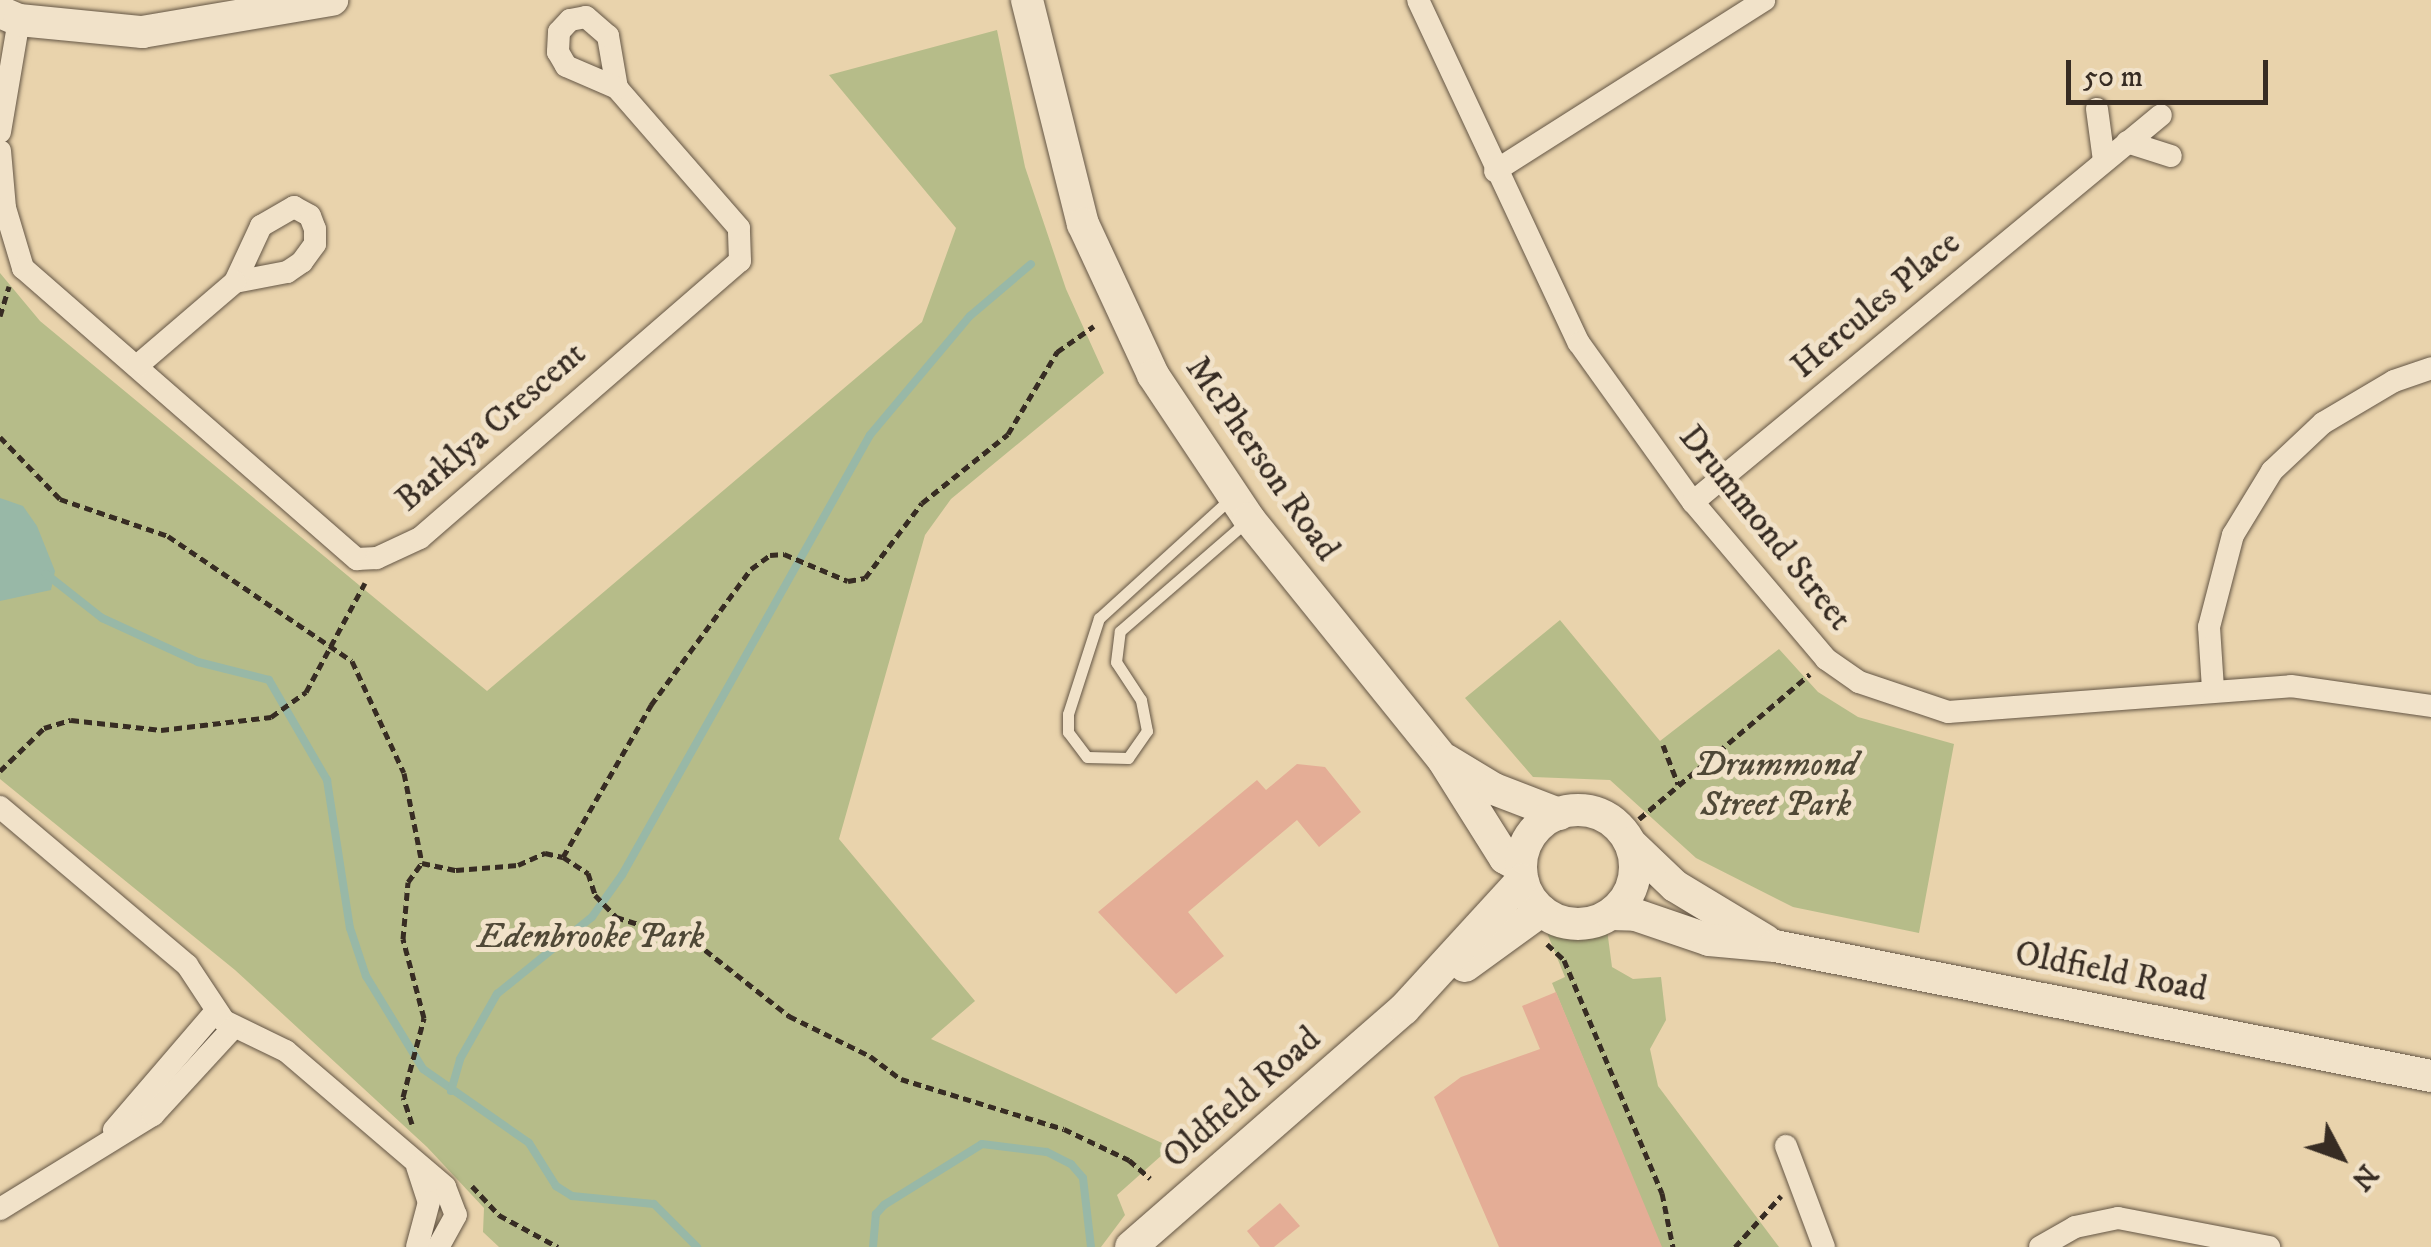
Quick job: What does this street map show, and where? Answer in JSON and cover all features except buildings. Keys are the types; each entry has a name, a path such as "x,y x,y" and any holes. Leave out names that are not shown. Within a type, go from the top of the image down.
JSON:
{"street":[{"path":"0,132 10,16 142,32 332,0"},
{"name":"McPherson Road","path":"1027,0 1084,224 1152,375 1241,508 1442,758"},
{"name":"Drummond Street","path":"1418,0 1579,343 1693,502 1826,659 1900,700 1948,712 1989,713 2212,689 2291,686 2431,706"},
{"path":"1495,170 1764,0"},
{"name":"Barklya Crescent","path":"377,558 420,538 740,261 739,228 618,88"},
{"path":"2097,109 2104,162"},
{"name":"Hercules Place","path":"1693,502 2160,115"},
{"path":"2127,142 2171,156"},
{"path":"0,151 5,208 23,268 357,559 377,558"},
{"path":"137,366 235,282"},
{"path":"2212,689 2210,627 2233,535 2272,471 2323,423 2394,381 2431,368"},
{"path":"1442,758 1494,789 1559,814 1592,812 1633,832 1633,882 1610,914 1576,924 1542,926 1522,873 1506,858 1442,758"},
{"path":"1522,873 1532,834 1559,814"},
{"path":"5,819 187,965 224,1020 286,1052 412,1159 455,1203 453,1226 438,1247"},
{"name":"Oldfield Road","path":"1633,832 1675,886 1774,946"},
{"name":"Oldfield Road","path":"1131,1247 1404,1009 1522,873"},
{"name":"Oldfield Road","path":"1610,914 1636,915 1709,940 1774,946 2431,1076"},
{"name":"Oldfield Road","path":"1404,1009 1542,926"},
{"path":"0,1209 160,1109 224,1020"},
{"path":"1786,1146 1824,1247"},
{"path":"412,1159 429,1202 418,1247"},
{"path":"2040,1247 2076,1228 2118,1218 2269,1247"}],"lane":[{"path":"1241,508 1132,615 1116,646 1121,674 1147,715 1146,732 1128,758 1100,762 1076,747 1068,714 1099,618 1134,582 1241,508"},
{"path":"1134,582 1149,600"}],"path":[{"path":"563,857 652,705 751,568 770,555 848,581 865,578 922,503 1008,434 1026,412 1057,352 1094,326"},
{"path":"0,437 60,499 168,536 330,642 362,679 404,773 422,863 408,882 404,938 424,1018 408,1072"},
{"path":"0,771 44,728 71,720 161,730 270,717 306,692 377,558"},
{"path":"1633,832 1678,785 1812,672"},
{"path":"1664,745 1678,785"},
{"path":"422,863 456,870 518,865 545,854 563,857 588,872 595,895 616,917 695,942 789,1016 870,1056 901,1079 1064,1129 1129,1160 1150,1178"},
{"path":"1542,926 1564,960 1662,1193 1673,1247"},
{"path":"1736,1247 1798,1180"}],"green space":[{"name":"Edenbrooke Park","path":"997,30 1025,167 1066,289 1104,373 951,499 925,535 839,839 975,1001 931,1039 1171,1147 1117,1195 1125,1215 1101,1247 499,1247 483,1232 484,1208 427,1147 235,970 0,779 0,273 40,321 487,691 922,322 956,228 829,75"},
{"name":"Drummond Street Park","path":"1560,620 1660,741 1779,649 1818,692 1858,717 1954,744 1919,933 1793,907 1696,858 1610,780 1533,777 1465,698"},
{"path":"1606,922 1612,967 1633,979 1661,977 1666,1020 1650,1049 1658,1086 1779,1247 1661,1247 1552,983 1565,977 1547,933"}],"shaded area":[{"path":"0,498 23,506 37,526 55,571 51,590 0,601"}],"waterway":[{"path":"451,1091 460,1059 497,994 592,917 622,875 870,435 970,316 1031,264"},
{"path":"46,574 102,618 198,662 269,680 327,780 350,928 366,976 423,1069 529,1143 556,1186 572,1196 654,1204 697,1247"},
{"path":"873,1247 876,1214 884,1205 982,1144 1047,1152 1071,1164 1083,1178 1091,1247"}]}
